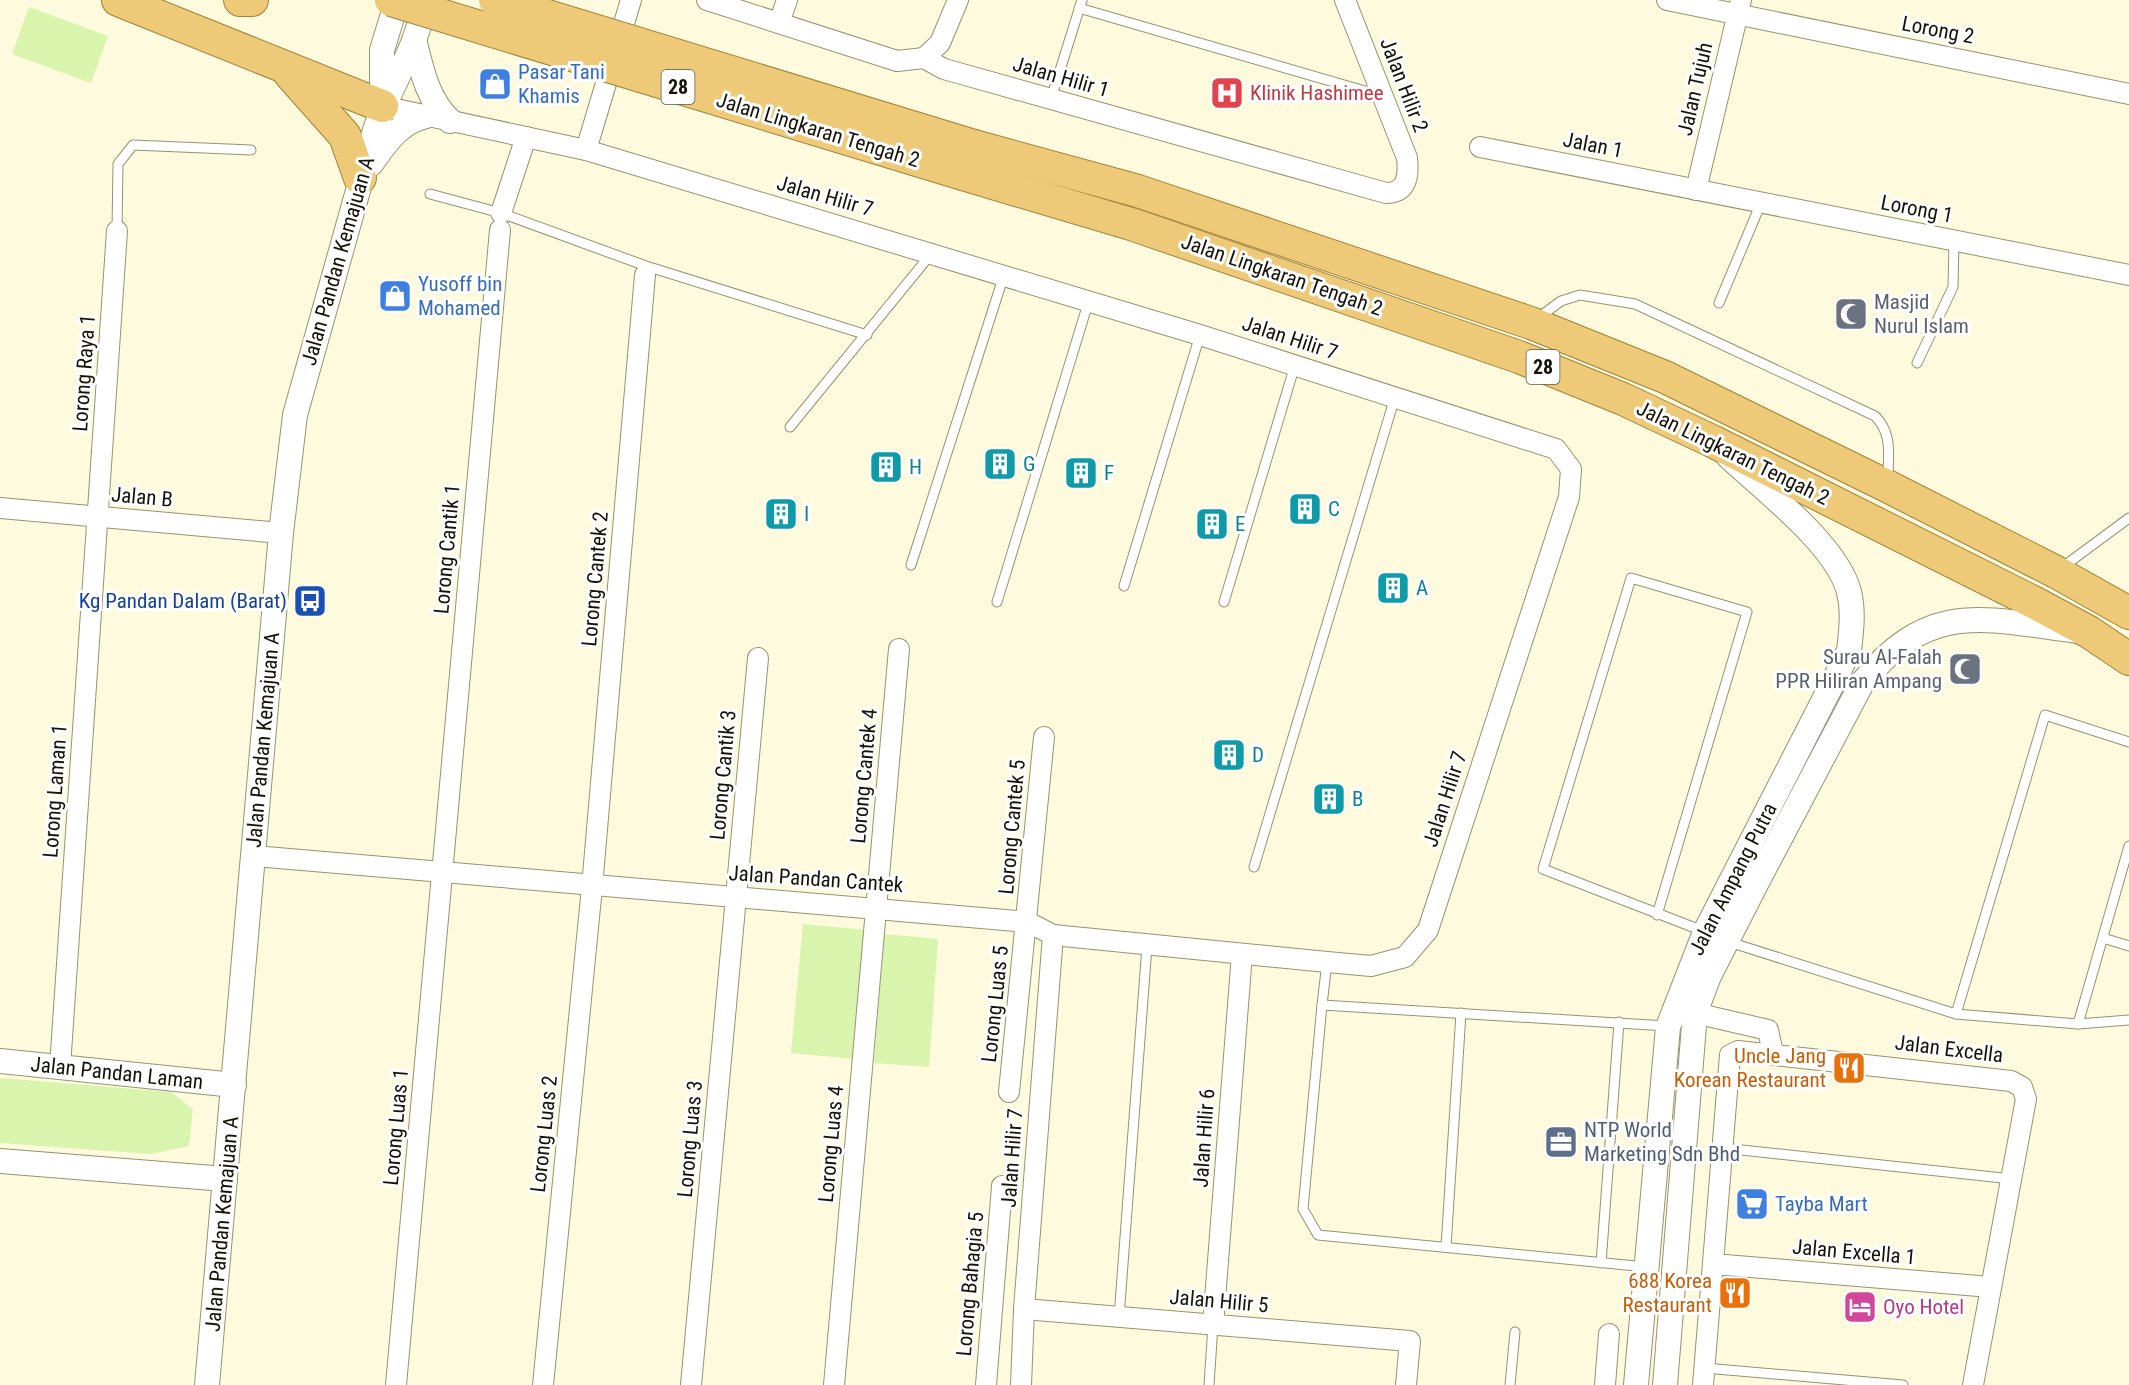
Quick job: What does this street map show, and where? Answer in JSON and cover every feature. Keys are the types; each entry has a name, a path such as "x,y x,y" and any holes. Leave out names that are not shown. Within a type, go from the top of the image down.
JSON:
{"highway":[{"path":"118,0 382,106"},
{"path":"240,0 252,0"},
{"name":"Jalan Lingkaran Tengah 2","path":"393,0 970,160 1138,191 1531,323 1665,377 1887,486 2056,572 2129,613"},
{"name":"Jalan Lingkaran Tengah 2","path":"495,0 970,160 1131,224 1470,339 1623,399 1712,441 2089,632 2129,659"},
{"path":"284,67 345,136 360,178"}],"street":[{"name":"Jalan Pandan Kemajuan A","path":"382,106 382,50 393,14 393,0"},
{"name":"Jalan Pandan Kemajuan A","path":"207,1385 281,533 295,415 382,106 415,43 424,0"},
{"path":"586,150 631,0"},
{"path":"779,23 787,0"},
{"path":"924,58 940,43 958,0"},
{"name":"Jalan Hilir 2","path":"1345,0 1407,158 1409,172 1403,188"},
{"name":"Lorong 2","path":"1667,0 1740,7 2129,94"},
{"name":"Jalan Hilir 1","path":"715,2 897,61 924,58 944,69 1386,193 1397,193 1403,188"},
{"name":"Jalan Tujuh","path":"1696,190 1740,7"},
{"path":"415,43 429,92 439,111 450,121"},
{"name":"Jalan Hilir 7","path":"382,106 586,150 1089,300 1556,449 1571,469 1569,497 1428,930 1405,957 1371,966"},
{"path":"360,178 400,127 412,119 426,116"},
{"name":"Lorong Cantik 1","path":"443,872 500,222 526,137"},
{"name":"Jalan 1","path":"1480,147 1696,190"},
{"name":"Lorong 1","path":"1696,190 2129,275"},
{"name":"Lorong Raya 1","path":"98,517 117,231"},
{"name":"Lorong Cantek 2","path":"592,887 645,275"},
{"name":"Jalan Ampang Putra","path":"1665,1385 1695,1013 1716,937 1849,651 1852,624 1849,592 1837,564 1816,539 1712,441"},
{"name":"Jalan B","path":"0,508 281,533"},
{"name":"Lorong Laman 1","path":"60,1067 98,517"},
{"name":"Jalan Ampang Putra","path":"1636,1385 1668,1026 1716,937 1862,683 1881,660 1907,640 1932,626 1962,620 1992,620 2089,632"},
{"name":"Lorong Cantek 4","path":"877,907 899,649"},
{"name":"Lorong Cantik 3","path":"736,897 758,658"},
{"name":"Lorong Cantek 5","path":"1028,922 1044,737"},
{"name":"Jalan Pandan Cantek","path":"254,856 592,887 877,907 1028,922 1053,935 1147,946 1371,966"},
{"name":"Lorong Luas 1","path":"396,1385 443,872"},
{"name":"Lorong Luas 2","path":"543,1385 592,887"},
{"name":"Lorong Luas 3","path":"691,1385 736,897"},
{"name":"Lorong Luas 4","path":"834,1385 877,907"},
{"name":"Lorong Luas 5","path":"1009,1092 1028,922"},
{"name":"Jalan Hilir 7","path":"1021,1385 1024,1309 1053,935"},
{"name":"Jalan Hilir 6","path":"1214,1325 1242,954"},
{"path":"1695,1013 1768,1030 1773,1053"},
{"name":"Jalan Excella","path":"1723,1148 1730,1055 1738,1051 1773,1053 2011,1081 2022,1087 2026,1099 1973,1385"},
{"name":"Jalan Pandan Laman","path":"0,1061 234,1085"},
{"path":"1703,1376 1723,1148"},
{"path":"0,1161 225,1179"},
{"name":"Lorong Bahagia 5","path":"986,1385 1002,1186"},
{"name":"Jalan Excella 1","path":"1713,1264 1991,1287"},
{"name":"Jalan Hilir 5","path":"1024,1309 1410,1341 1406,1385"},
{"path":"1605,1385 1610,1334"}],"lane":[{"path":"1051,99 1080,4 1384,97"},
{"path":"117,231 118,164 133,145 251,150"},
{"path":"430,194 500,222 867,335"},
{"path":"1719,303 1761,203"},
{"path":"1917,363 1953,287 1954,241"},
{"path":"790,427 867,335 932,252"},
{"path":"911,565 1004,274"},
{"path":"1531,323 1561,301 1580,295 1635,304 1875,416 1883,425 1888,436 1887,486"},
{"path":"997,602 1089,300"},
{"path":"1124,586 1200,335"},
{"path":"1224,602 1295,365"},
{"path":"1254,867 1395,397"},
{"path":"2056,572 2129,518"},
{"path":"1657,915 1747,612 1631,578 1543,869 1657,915 1716,937 1956,1014 2078,1024 2129,1020"},
{"path":"1956,1014 2045,715 2129,742"},
{"path":"2078,1024 2129,846"},
{"path":"2103,938 2129,945"},
{"path":"1119,1317 1147,946"},
{"path":"1327,962 1303,1209 1318,1234 1646,1267"},
{"path":"1322,1005 1668,1026"},
{"path":"1446,1247 1461,1013"},
{"path":"1601,1263 1619,1022"},
{"path":"1723,1148 2012,1179"},
{"path":"1209,1385 1214,1325"},
{"path":"1510,1385 1515,1332"},
{"path":"1703,1376 1903,1385"}],"green space":[{"path":"29,7 108,36 91,83 12,54"},
{"path":"803,924 866,930 855,1059 791,1053"},
{"path":"884,934 938,939 929,1067 874,1063"},
{"path":"0,1078 171,1092 193,1109 189,1146 151,1154 0,1143"}],"place":[{"name":"Pasar Tani Khamis","path":"495,84"},
{"name":"Klinik Hashimee","path":"1227,93"},
{"name":"Yusoff bin Mohamed","path":"395,296"},
{"name":"Masjid Nurul Islam","path":"1851,314"},
{"name":"G","path":"1000,464"},
{"name":"H","path":"886,467"},
{"name":"F","path":"1081,473"},
{"name":"C","path":"1305,509"},
{"name":"I","path":"781,514"},
{"name":"E","path":"1212,524"},
{"name":"A","path":"1393,588"},
{"name":"Kg Pandan Dalam (Barat)","path":"310,601"},
{"name":"Surau Al-Falah PPR Hiliran Ampang","path":"1965,669"},
{"name":"D","path":"1229,755"},
{"name":"B","path":"1329,799"},
{"name":"Uncle Jang Korean Restaurant","path":"1849,1068"},
{"name":"NTP World Marketing Sdn Bhd","path":"1561,1142"},
{"name":"Tayba Mart","path":"1752,1204"},
{"name":"688 Korea Restaurant","path":"1735,1293"},
{"name":"Oyo Hotel","path":"1860,1307"}]}
